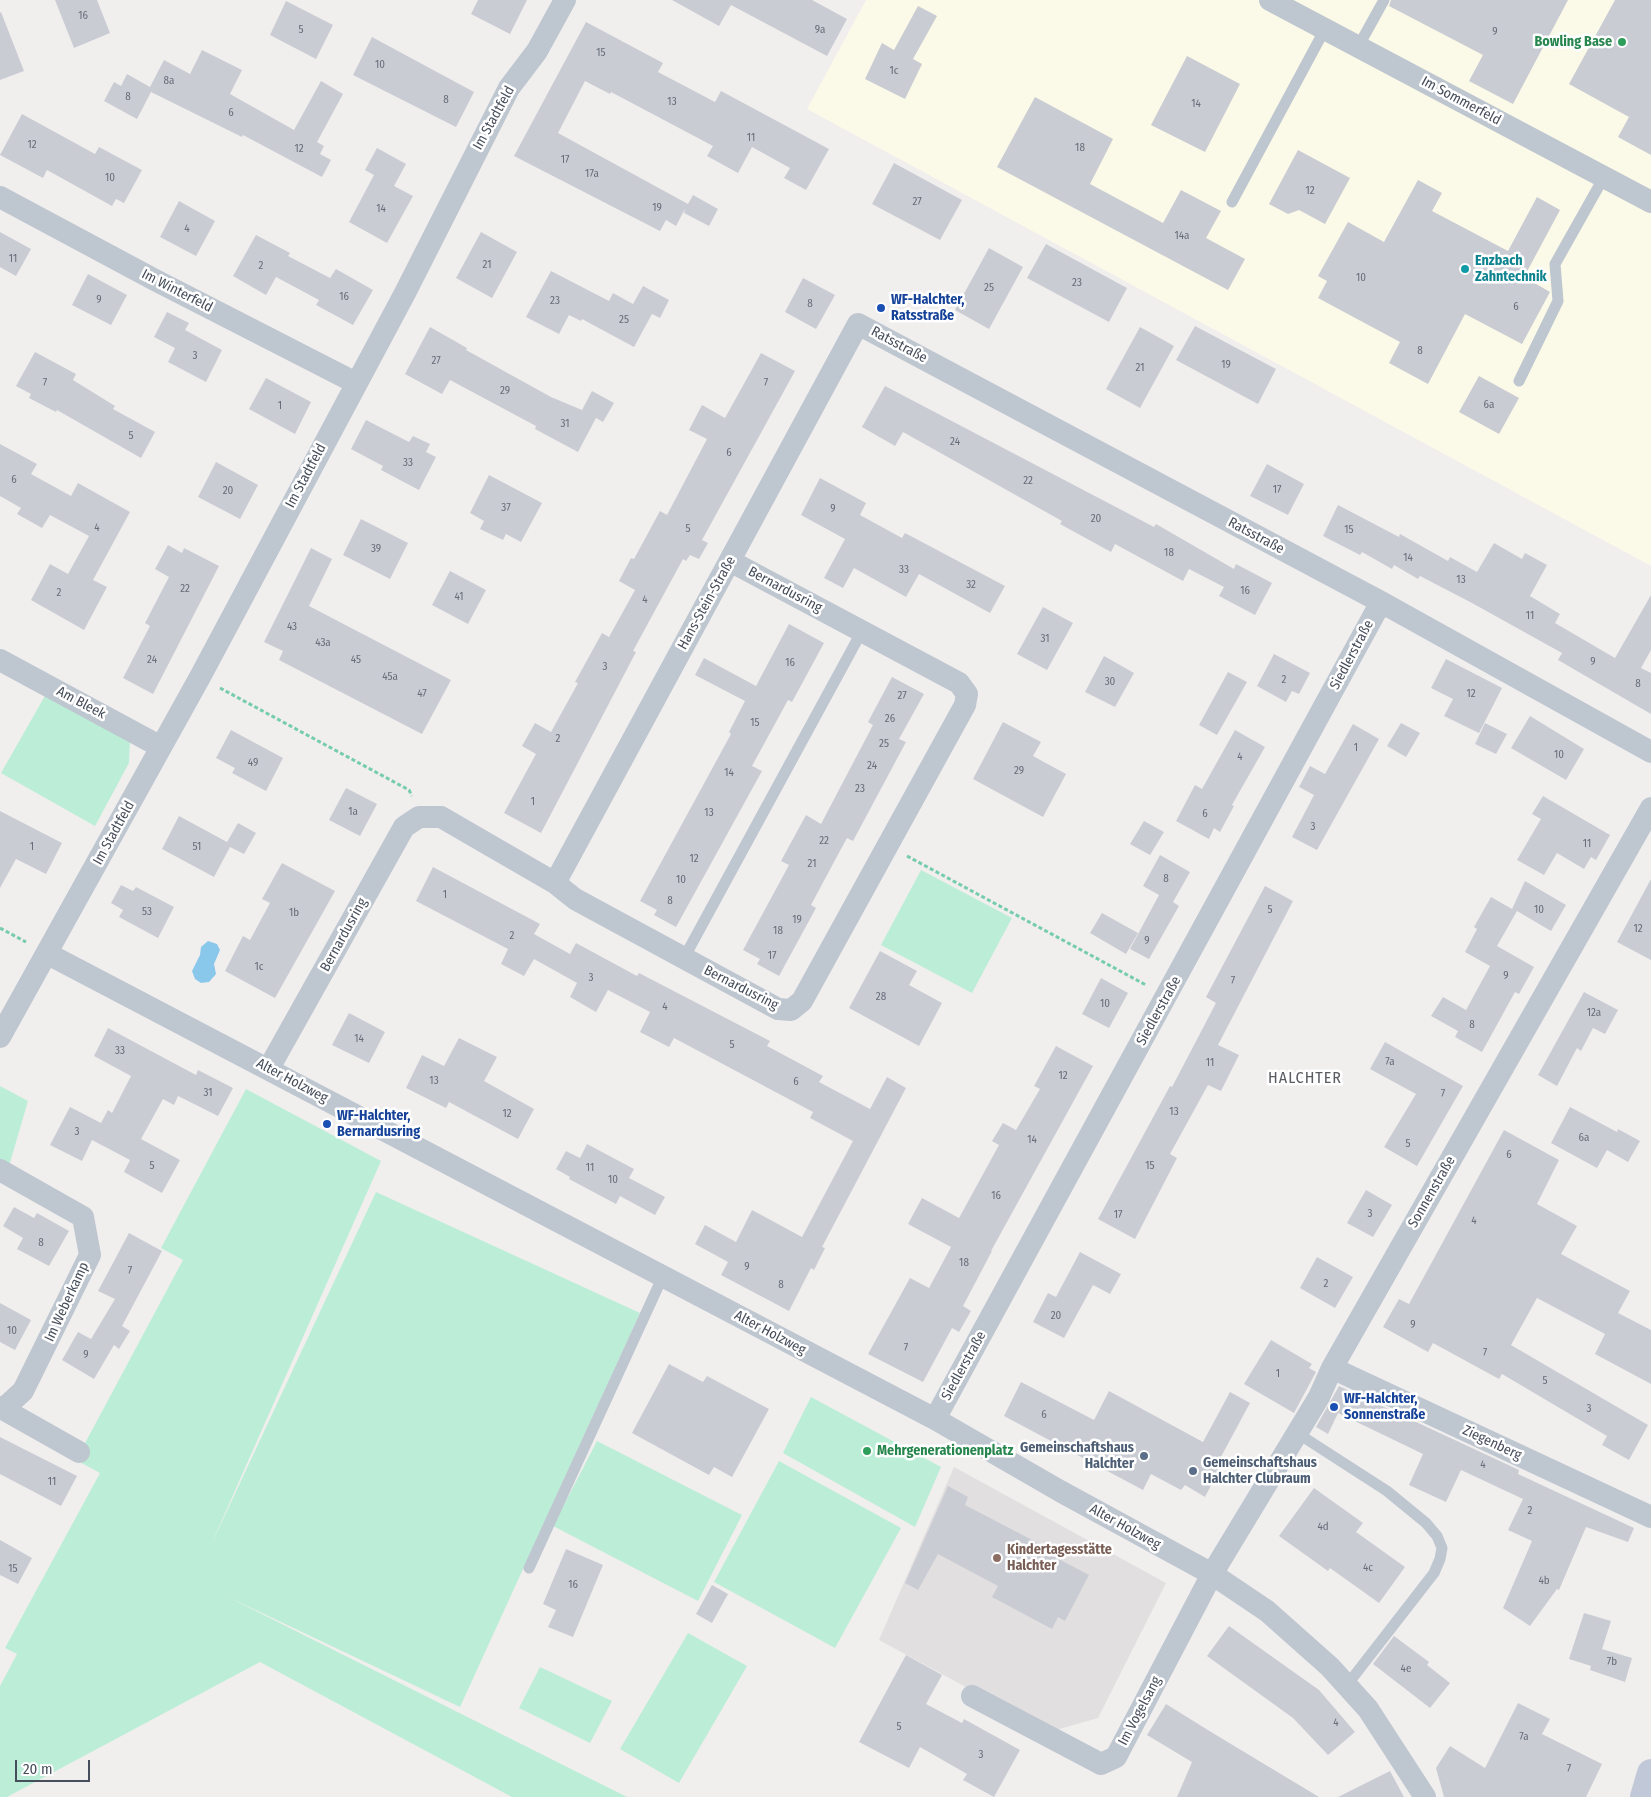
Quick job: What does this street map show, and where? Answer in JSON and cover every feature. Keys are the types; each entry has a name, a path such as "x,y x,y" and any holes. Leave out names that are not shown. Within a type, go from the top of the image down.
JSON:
{"main road":[{"path":"1644,1797 1651,1773"}],"street":[{"name":"Im Stadtfeld","path":"0,1037 48,954 200,678 405,293 508,88 537,51 565,0"},
{"name":"Im Sommerfeld","path":"1270,0 1651,202"},
{"name":"Im Winterfeld","path":"0,198 164,285 356,383"},
{"name":"Hans-Stein-Straße","path":"555,883 858,324"},
{"name":"Ratsstraße","path":"858,324 1381,602 1651,752"},
{"name":"Bernardusring","path":"270,1068 404,827 419,816 441,816 555,883 574,899 778,1009 791,1010 802,1001 965,705 967,694 959,683 730,561"},
{"name":"Siedlerstraße","path":"935,1419 1381,602"},
{"name":"Am Bleek","path":"0,660 162,747"},
{"name":"Sonnenstraße","path":"1212,1574 1297,1433 1332,1368 1651,808"},
{"name":"Alter Holzweg","path":"48,954 270,1068 935,1419 1060,1492 1212,1574 1267,1611 1304,1642 1348,1685 1368,1709 1425,1797"},
{"name":"Im Weberkamp","path":"0,1170 83,1217 90,1255 23,1391 1,1408 79,1452"},
{"name":"Ziegenberg","path":"1332,1368 1651,1517"},
{"name":"Im Vogelsang","path":"972,1696 1101,1764 1116,1757 1212,1574"}],"lane":[{"path":"1358,47 1384,0"},
{"path":"1232,202 1325,29"},
{"path":"1519,381 1558,301 1554,264 1604,177"},
{"path":"684,958 862,631"},
{"path":"529,1568 663,1276"},
{"path":"1297,1433 1387,1491 1426,1523 1437,1536 1442,1548 1434,1573 1348,1685"}],"path":[{"path":"200,678 409,790 419,816"},
{"path":"889,846 1167,997"},
{"path":"0,928 23,940"}],"shaded area":[{"path":"866,0 1651,0 1651,566 807,109"},
{"path":"954,1467 1166,1583 1098,1718 1049,1732 879,1640"}],"green space":[{"path":"46,694 130,740 129,763 95,826 1,773"},
{"path":"921,870 1012,918 972,993 881,945"},
{"path":"0,1086 28,1101 9,1166 0,1161"},
{"path":"246,1089 381,1161 210,1547 376,1192 640,1313 460,1707 226,1596 627,1797 512,1797 260,1662 7,1797 0,1797 0,1686 17,1654 5,1648 100,1473 76,1460 183,1260 161,1248"},
{"path":"811,1397 941,1467 915,1527 783,1453"},
{"path":"597,1441 742,1515 698,1601 553,1526"},
{"path":"779,1461 901,1528 835,1648 714,1582"},
{"path":"688,1633 747,1666 679,1783 620,1749"},
{"path":"540,1667 612,1701 590,1743 519,1708"}],"water":[{"path":"208,941 217,944 220,950 214,964 216,974 209,982 201,983 195,979 192,971 200,955 201,947"}],"building":[{"path":"55,0 97,0 110,33 74,48"},
{"path":"478,0 527,0 510,34 471,14"},
{"path":"672,0 812,0 847,19 827,56 731,5 719,26"},
{"path":"1391,0 1568,0 1513,104 1469,81 1483,55 1389,6"},
{"name":"Bowling Base","path":"1615,0 1651,0 1651,155 1618,137 1629,117 1569,84"},
{"path":"286,1 333,25 316,59 270,35"},
{"path":"918,6 937,16 913,59 922,64 905,99 865,79 882,43 894,50"},
{"path":"0,13 24,71 0,80"},
{"path":"586,22 663,63 658,72 715,102 721,91 829,149 806,190 784,178 790,168 752,147 738,173 707,156 713,146 611,92 610,94 585,81 558,133 688,204 693,195 718,209 709,226 684,213 685,209 676,226 666,220 660,231 514,156"},
{"path":"372,37 474,92 456,127 353,75"},
{"path":"202,50 242,70 230,94 294,130 321,81 343,94 317,142 324,146 320,154 331,160 322,177 243,135 242,137 151,92 137,119 104,101 114,82 121,86 127,74 150,87 164,60 190,74"},
{"path":"1187,56 1240,84 1205,152 1151,125"},
{"path":"1035,97 1113,139 1090,184 1163,223 1181,190 1221,211 1206,238 1245,259 1228,290 997,167"},
{"path":"22,114 95,154 99,147 142,170 124,203 116,199 112,206 47,170 43,178 0,155"},
{"path":"377,148 406,164 394,186 413,196 387,243 349,222 374,175 365,170"},
{"path":"1298,150 1350,178 1325,224 1299,210 1288,214 1269,204"},
{"path":"894,163 962,200 940,240 872,204"},
{"path":"1418,180 1442,193 1432,211 1508,251 1537,197 1560,210 1524,277 1550,292 1522,344 1465,314 1428,384 1389,363 1400,342 1318,298 1327,281 1318,276 1348,222 1384,242"},
{"path":"179,201 215,221 196,256 160,237"},
{"path":"0,232 31,249 16,276 0,267"},
{"path":"481,232 517,252 492,298 456,278"},
{"path":"256,235 290,253 288,256 330,278 336,269 373,290 353,325 316,305 319,300 276,277 266,295 233,276"},
{"path":"1046,244 1127,288 1109,322 1027,278"},
{"path":"989,248 1023,267 989,329 955,310"},
{"path":"551,271 609,301 613,293 633,304 643,286 669,300 660,318 652,314 634,347 582,319 581,321 569,315 559,334 526,317"},
{"path":"88,274 127,295 111,325 72,305"},
{"path":"803,278 835,295 816,329 785,312"},
{"path":"167,312 189,323 185,330 222,350 206,382 168,362 175,348 154,337"},
{"path":"1195,326 1276,369 1258,404 1176,360"},
{"path":"430,327 467,348 466,350 551,397 582,410 592,391 614,403 603,422 596,418 578,452 535,429 536,426 450,380 442,394 405,374"},
{"path":"1140,327 1174,346 1140,408 1106,389"},
{"path":"35,352 76,374 73,380 115,406 113,409 155,432 141,458 57,410 56,412 29,398 31,394 16,386"},
{"path":"761,353 795,371 702,540 708,543 699,559 690,555 686,561 683,559 633,651 636,652 541,833 504,813 536,754 522,746 535,723 551,732 578,683 575,682 602,633 609,637 635,590 619,581 631,558 634,559 660,511 667,515 707,439 689,430 702,405 725,418"},
{"path":"1479,376 1519,398 1499,434 1459,412"},
{"path":"266,378 311,402 295,434 249,409"},
{"path":"885,386 1154,527 1156,524 1234,569 1236,564 1272,583 1255,615 1219,596 1224,587 1189,569 1183,581 1115,544 1111,552 1060,524 1062,521 903,432 895,446 862,427"},
{"path":"366,420 409,442 413,436 430,444 426,452 436,457 419,490 381,470 383,466 351,449"},
{"path":"0,444 37,464 31,474 71,496 78,483 130,512 93,580 107,587 84,630 31,600 50,564 68,574 89,536 50,515 42,528 17,514 21,508 0,496"},
{"path":"216,462 258,485 240,519 198,497"},
{"path":"1267,464 1304,484 1288,515 1250,496"},
{"path":"489,475 542,503 521,542 506,534 503,540 480,529 484,521 470,513"},
{"path":"820,478 866,503 860,515 902,538 905,533 1005,586 990,613 919,574 906,597 854,568 843,588 824,578 845,539 801,515"},
{"path":"1338,505 1399,537 1400,534 1448,561 1450,557 1477,572 1494,543 1522,559 1525,553 1547,565 1530,596 1560,614 1555,623 1615,658 1651,595 1651,650 1641,668 1651,673 1651,714 1558,660 1562,653 1472,603 1420,576 1418,579 1394,565 1392,569 1362,552 1360,555 1323,536"},
{"path":"361,519 408,543 390,579 343,555"},
{"path":"168,545 182,553 184,548 219,566 153,694 123,678 150,626 145,623 169,577 155,569"},
{"path":"311,548 332,559 309,606 451,680 422,734 279,660 283,651 264,642"},
{"path":"450,571 486,590 468,624 432,605"},
{"path":"1043,607 1073,623 1047,670 1017,654"},
{"path":"789,624 824,643 792,702 788,700 752,766 762,771 676,927 654,915 657,910 640,901 731,734 729,732 745,701 695,675 704,658 756,686"},
{"path":"1274,654 1310,673 1299,694 1292,691 1286,702 1257,686"},
{"path":"1104,656 1134,673 1115,707 1085,692"},
{"path":"1446,659 1502,688 1479,733 1444,716 1453,699 1431,688"},
{"path":"1228,672 1247,682 1217,735 1199,725"},
{"path":"892,677 924,694 899,739 906,742 853,841 847,838 811,905 816,908 779,976 757,964 760,959 743,950 789,865 781,861 806,815 821,824 873,725 868,722"},
{"path":"1530,716 1584,749 1566,780 1511,748"},
{"path":"1003,722 1041,742 1033,756 1066,774 1043,817 973,779"},
{"path":"1401,723 1420,733 1406,757 1387,746"},
{"path":"1485,723 1507,734 1496,754 1475,744"},
{"path":"1353,724 1379,739 1317,850 1292,837 1314,795 1299,787 1310,766 1325,774"},
{"path":"231,730 283,758 266,791 232,773 235,768 216,758"},
{"path":"1235,730 1265,747 1232,805 1234,806 1220,832 1214,828 1209,839 1176,821 1195,785 1202,789"},
{"path":"346,788 377,804 360,836 329,820"},
{"path":"1543,796 1610,835 1596,860 1591,857 1584,869 1557,853 1544,875 1517,860 1541,819 1532,814"},
{"path":"0,811 62,843 46,874 16,859 0,888"},
{"path":"179,816 227,842 238,823 256,833 244,854 230,847 214,877 162,849"},
{"path":"1144,821 1164,832 1150,855 1130,844"},
{"path":"1160,855 1190,872 1173,902 1179,906 1149,959 1130,949 1159,895 1143,886"},
{"path":"282,863 335,891 275,998 225,971 243,936 250,940 270,903 262,899"},
{"path":"433,867 540,924 534,934 570,954 576,943 637,976 639,973 770,1041 767,1046 823,1076 819,1082 870,1109 887,1077 906,1088 822,1247 825,1248 814,1270 811,1268 789,1311 721,1275 728,1262 695,1244 705,1225 736,1242 752,1210 802,1237 853,1141 810,1118 813,1112 674,1038 669,1047 640,1032 650,1012 608,990 596,1012 570,997 577,983 534,959 524,976 501,964 508,949 416,901"},
{"path":"1651,879 1651,960 1617,942"},
{"path":"1525,881 1566,905 1551,931 1517,911 1497,946 1534,967 1519,994 1515,992 1482,1052 1455,1037 1458,1031 1431,1016 1443,997 1466,1010 1490,966 1465,952 1477,929 1474,927 1491,897 1512,909"},
{"path":"121,885 133,891 136,887 174,907 158,938 119,917 123,910 111,903"},
{"path":"1265,886 1293,901 1218,1045 1239,1055 1221,1091 1208,1085 1170,1154 1177,1158 1135,1239 1098,1219 1170,1086 1172,1087 1216,1003 1206,997"},
{"path":"1102,913 1138,933 1126,954 1090,933"},
{"path":"880,951 917,971 909,985 942,1003 919,1046 849,1008"},
{"path":"1101,978 1128,993 1109,1028 1082,1014"},
{"path":"1584,992 1618,1010 1605,1034 1593,1028 1581,1051 1577,1048 1557,1086 1538,1075"},
{"path":"349,1013 385,1032 369,1063 332,1045"},
{"path":"108,1028 196,1075 198,1070 233,1088 218,1116 178,1096 174,1105 163,1099 141,1139 180,1160 162,1193 124,1172 130,1160 92,1140 82,1161 50,1145 70,1107 101,1123 108,1110 112,1113 131,1076 94,1056"},
{"path":"459,1038 497,1057 484,1081 534,1109 518,1139 449,1102 446,1108 406,1088 422,1055 444,1066"},
{"path":"1385,1042 1463,1086 1417,1166 1384,1147 1416,1094 1370,1069"},
{"path":"1056,1046 1093,1066 991,1251 963,1306 971,1311 959,1332 952,1328 923,1382 868,1354 910,1278 929,1288 951,1247 908,1224 922,1198 959,1218 999,1145 992,1141 1003,1123 1016,1130 1040,1089 1034,1086"},
{"path":"1570,1107 1617,1132 1618,1129 1640,1141 1628,1162 1607,1150 1597,1168 1551,1143"},
{"path":"1504,1130 1559,1160 1537,1204 1577,1226 1561,1254 1630,1291 1618,1313 1651,1330 1651,1384 1595,1354 1605,1334 1537,1298 1511,1345 1648,1425 1629,1460 1602,1445 1607,1436 1502,1374 1499,1379 1433,1343 1428,1352 1383,1327 1399,1299 1409,1304"},
{"path":"587,1144 634,1169 629,1178 665,1197 655,1215 620,1196 616,1204 569,1179 570,1177 556,1169 566,1151 580,1158"},
{"path":"1366,1190 1392,1205 1373,1237 1347,1223"},
{"path":"14,1207 34,1218 37,1213 69,1231 49,1266 17,1249 23,1238 3,1226"},
{"path":"129,1233 162,1251 122,1326 130,1331 119,1349 114,1345 94,1379 62,1360 78,1332 91,1339 115,1299 98,1291"},
{"path":"1080,1252 1121,1274 1110,1294 1093,1285 1064,1338 1033,1322 1048,1293 1056,1297"},
{"path":"1317,1257 1353,1277 1335,1308 1300,1288"},
{"path":"0,1303 31,1320 15,1350 0,1342"},
{"path":"1271,1340 1312,1364 1309,1368 1316,1372 1294,1413 1244,1384"},
{"path":"669,1364 703,1382 707,1376 769,1409 732,1477 714,1467 709,1475 632,1433"},
{"path":"1021,1382 1094,1420 1109,1391 1203,1442 1230,1392 1250,1403 1216,1466 1220,1468 1205,1497 1185,1485 1181,1490 1151,1474 1143,1490 1004,1416"},
{"path":"1339,1386 1519,1470 1518,1474 1634,1528 1628,1542 1586,1527 1559,1590 1557,1589 1530,1626 1503,1608 1532,1541 1508,1530 1523,1499 1461,1470 1446,1502 1409,1485 1423,1454 1338,1413 1328,1434 1316,1427"},
{"path":"0,1437 77,1476 61,1506 0,1474"},
{"name":"Kindertagesstätte Halchter","path":"948,1486 968,1497 965,1505 1038,1543 1036,1547 1089,1575 1065,1621 1058,1617 1052,1629 992,1597 998,1586 938,1554 918,1590 905,1583"},
{"path":"1314,1488 1363,1523 1356,1532 1405,1567 1379,1603 1330,1568 1328,1571 1279,1536"},
{"path":"0,1540 32,1558 18,1584 0,1575"},
{"path":"566,1549 603,1565 573,1637 548,1627 556,1610 543,1604"},
{"path":"712,1585 728,1594 712,1623 696,1614"},
{"path":"1584,1613 1611,1621 1602,1649 1632,1658 1625,1682 1590,1670 1591,1666 1569,1659"},
{"path":"1229,1626 1319,1690 1355,1732 1328,1755 1293,1718 1207,1656"},
{"path":"1394,1636 1429,1662 1427,1665 1450,1683 1430,1708 1373,1664"},
{"path":"906,1655 942,1675 926,1704 962,1723 964,1719 1020,1750 994,1797 963,1780 967,1774 920,1747 909,1768 859,1742"},
{"path":"1518,1703 1550,1719 1542,1734 1602,1764 1586,1797 1444,1797 1436,1768 1450,1746 1485,1768"},
{"path":"1166,1704 1319,1797 1177,1797 1192,1762 1147,1735"},
{"path":"1390,1771 1404,1797 1338,1797"}],"place":[{"name":"Bowling Base","path":"1622,42"},
{"name":"Enzbach Zahntechnik","path":"1465,269"},
{"name":"WF-Halchter, Ratsstraße","path":"881,308"},
{"name":"WF-Halchter, Bernardusring","path":"327,1124"},
{"name":"WF-Halchter, Sonnenstraße","path":"1334,1407"},
{"name":"Mehrgenerationenplatz","path":"867,1451"},
{"name":"Gemeinschaftshaus Halchter","path":"1144,1456"},
{"name":"Gemeinschaftshaus Halchter Clubraum","path":"1193,1471"},
{"name":"Kindertagesstätte Halchter","path":"997,1558"}],"district":[{"name":"HALCHTER","path":"1305,1079"}]}
